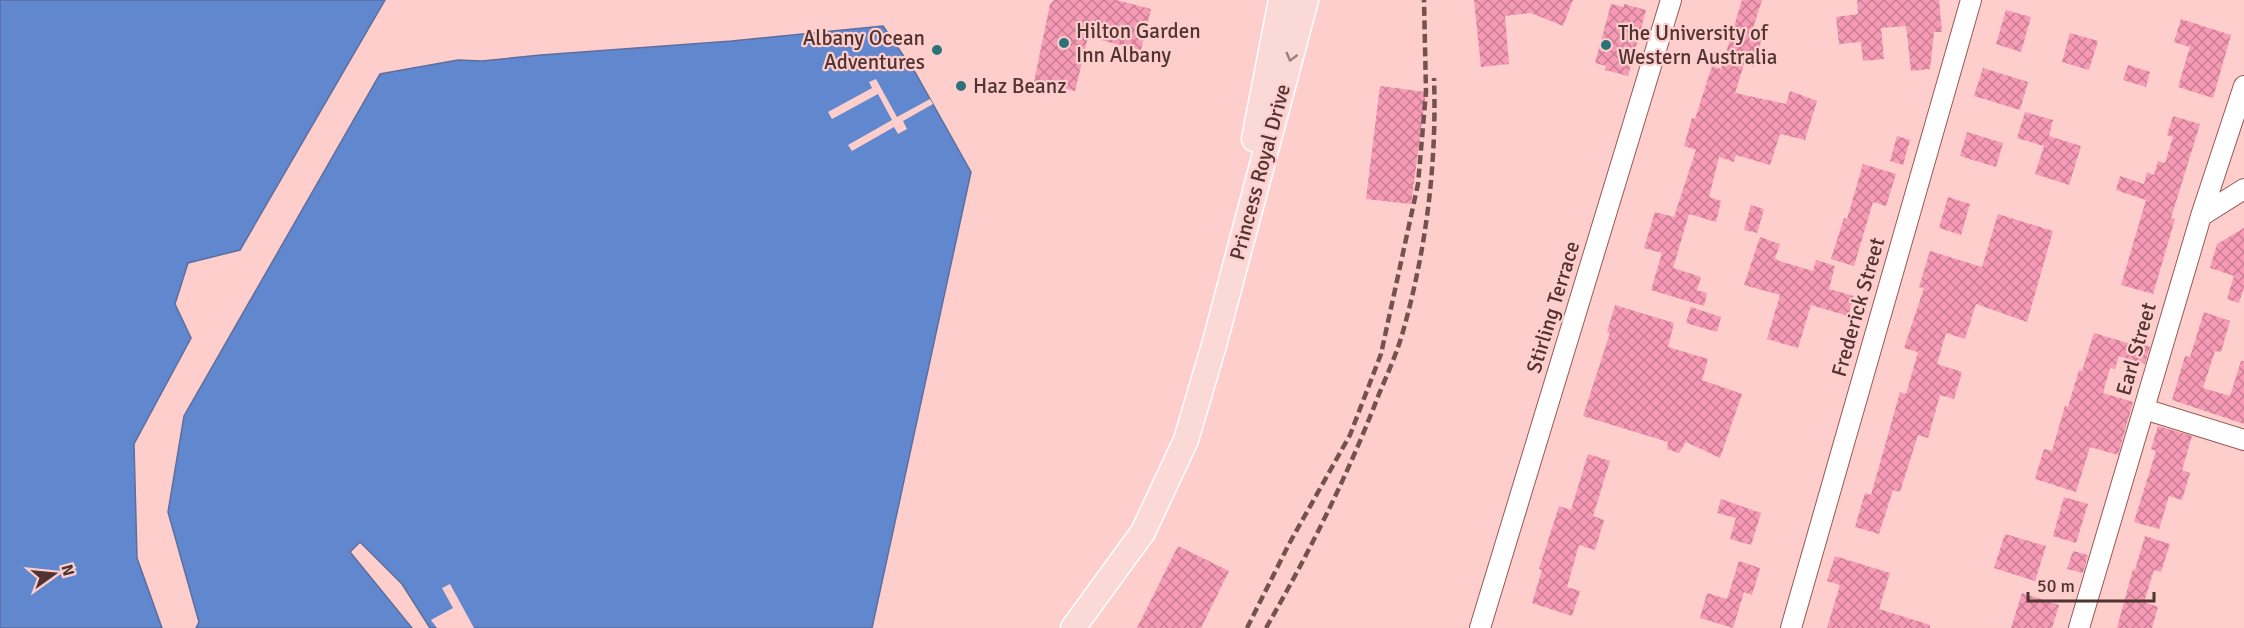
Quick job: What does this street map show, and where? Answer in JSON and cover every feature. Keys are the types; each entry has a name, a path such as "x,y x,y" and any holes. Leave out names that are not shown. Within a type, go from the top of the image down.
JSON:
{"main road":[{"name":"Princess Royal Drive","path":"1214,345 1281,0"},
{"name":"Princess Royal Drive","path":"1073,628 1143,532 1185,440 1214,345 1306,0"}],"street":[{"name":"Stirling Terrace","path":"1480,628 1671,0"},
{"name":"Frederick Street","path":"1791,628 1971,0"},
{"name":"Earl Street","path":"2079,628 2201,216 2244,86"},
{"path":"2201,216 2244,189"},
{"path":"2144,409 2244,440"}],"water":[{"path":"0,0 385,0 240,250 188,263 175,304 191,338 134,444 137,558 162,628 0,628"},
{"path":"883,26 916,74 971,172 872,628 430,628 402,584 360,542 350,552 412,628 196,628 199,622 168,512 184,416 380,74 458,60 482,61 732,41"}],"pier":[{"path":"876,79 897,117 930,99 933,104 903,121 907,129 898,134 894,127 852,151 848,145 892,120 878,94 832,119 828,112 872,88 869,82"},
{"path":"450,584 474,628 437,628 431,620 453,608 442,588"}],"building":[{"name":"Hilton Garden Inn Albany","path":"1054,0 1116,0 1151,9 1141,50 1088,37 1075,91 1034,82 1050,4"},
{"path":"1474,0 1573,0 1563,26 1531,13 1505,16 1509,64 1481,67"},
{"path":"1742,0 1762,0 1753,28 1764,31 1754,67 1744,64 1735,93 1786,104 1790,91 1817,101 1805,140 1780,134 1770,165 1736,155 1734,162 1719,157 1709,197 1721,201 1716,222 1689,214 1673,268 1701,277 1697,290 1707,293 1704,306 1651,290 1662,253 1644,248 1655,212 1674,217 1696,150 1684,146 1692,118 1695,119 1712,66 1721,69"},
{"path":"1857,0 1939,0 1942,32 1934,32 1930,69 1911,71 1906,26 1881,28 1884,59 1863,61 1861,42 1839,44 1836,17 1858,14"},
{"path":"1611,4 1624,7 1624,4 1646,10 1628,76 1605,70 1606,66 1595,63"},
{"path":"2006,10 2031,17 2021,52 1996,44"},
{"path":"2181,19 2231,35 2213,98 2178,87 2190,47 2174,42"},
{"path":"2070,33 2098,41 2089,70 2062,62"},
{"path":"2128,65 2150,72 2146,87 2123,80"},
{"path":"1983,68 2028,82 2020,110 1974,96"},
{"path":"1380,86 1426,92 1411,204 1366,199"},
{"path":"2025,112 2053,120 2049,136 2081,146 2069,185 2035,174 2044,146 2017,138"},
{"path":"2173,116 2200,124 2171,218 2175,219 2153,294 2121,285 2146,200 2116,190 2120,176 2144,184 2147,172 2154,175 2158,161 2165,163 2173,137 2167,135"},
{"path":"1967,132 2003,143 1996,167 1960,156"},
{"path":"1897,136 1910,140 1903,165 1890,161"},
{"path":"1863,164 1896,174 1886,206 1873,202 1854,266 1831,259 1844,218 1847,219"},
{"path":"1948,197 1970,204 1961,235 1939,228"},
{"path":"1751,205 1764,209 1757,233 1744,230"},
{"path":"1998,214 2053,231 2027,322 1976,304 1965,339 1946,333 1937,364 1962,372 1954,399 1940,395 1928,438 1918,435 1900,492 1893,490 1879,534 1855,527 1865,493 1871,495 1900,392 1906,394 1918,352 1904,348 1924,288 1919,287 1930,251 1982,267"},
{"path":"2244,228 2244,287 2239,303 2227,299 2234,276 2210,268 2217,244"},
{"path":"1760,237 1780,244 1775,258 1779,261 1813,271 1816,260 1835,266 1829,289 1854,296 1848,316 1811,305 1798,348 1767,339 1780,295 1744,285"},
{"path":"1615,305 1674,323 1668,347 1708,359 1702,380 1742,394 1720,458 1686,442 1679,453 1667,449 1668,442 1583,416 1610,333 1607,332"},
{"path":"1691,307 1721,317 1717,332 1686,323"},
{"path":"2204,312 2230,321 2221,352 2215,351 2203,388 2230,396 2241,361 2244,361 2244,424 2172,400 2185,356 2190,357"},
{"path":"2094,333 2150,347 2145,364 2119,356 2115,369 2110,368 2103,393 2133,402 2118,455 2090,447 2076,492 2035,479 2044,449 2052,451 2065,406 2068,407 2079,370 2082,371"},
{"path":"2158,426 2192,436 2182,470 2190,473 2182,500 2169,496 2159,529 2134,522 2156,451 2151,449"},
{"path":"1588,454 1610,461 1593,516 1604,520 1595,550 1579,545 1567,587 1580,591 1572,616 1532,603 1542,570 1539,569 1559,506 1571,510"},
{"path":"2064,497 2088,504 2076,543 2053,536"},
{"path":"1721,499 1761,513 1751,545 1730,539 1736,518 1717,513"},
{"path":"2005,534 2046,546 2035,581 1994,568"},
{"path":"2145,536 2170,544 2161,572 2154,570 2144,602 2158,607 2152,628 2117,628 2133,569 2135,570"},
{"path":"1178,546 1229,571 1201,628 1137,628"},
{"path":"2073,551 2088,555 2083,573 2067,569"},
{"path":"1835,556 1890,573 1879,609 1930,625 1930,628 1827,628 1840,585 1827,581"},
{"path":"1739,561 1760,568 1752,595 1744,592 1733,628 1700,618 1707,593 1727,599"},
{"path":"2022,593 2059,605 2052,628 2011,628"}],"railway":[{"path":"1247,628 1289,544 1350,435 1381,354 1418,184 1426,92 1424,0"},
{"path":"1266,628 1341,484 1402,335 1418,272 1428,208 1434,143 1434,78"}],"place":[{"name":"Hilton Garden Inn Albany","path":"1064,43"},
{"name":"The University of Western Australia","path":"1606,45"},
{"name":"Albany Ocean Adventures","path":"937,50"},
{"name":"Haz Beanz","path":"961,86"}]}
